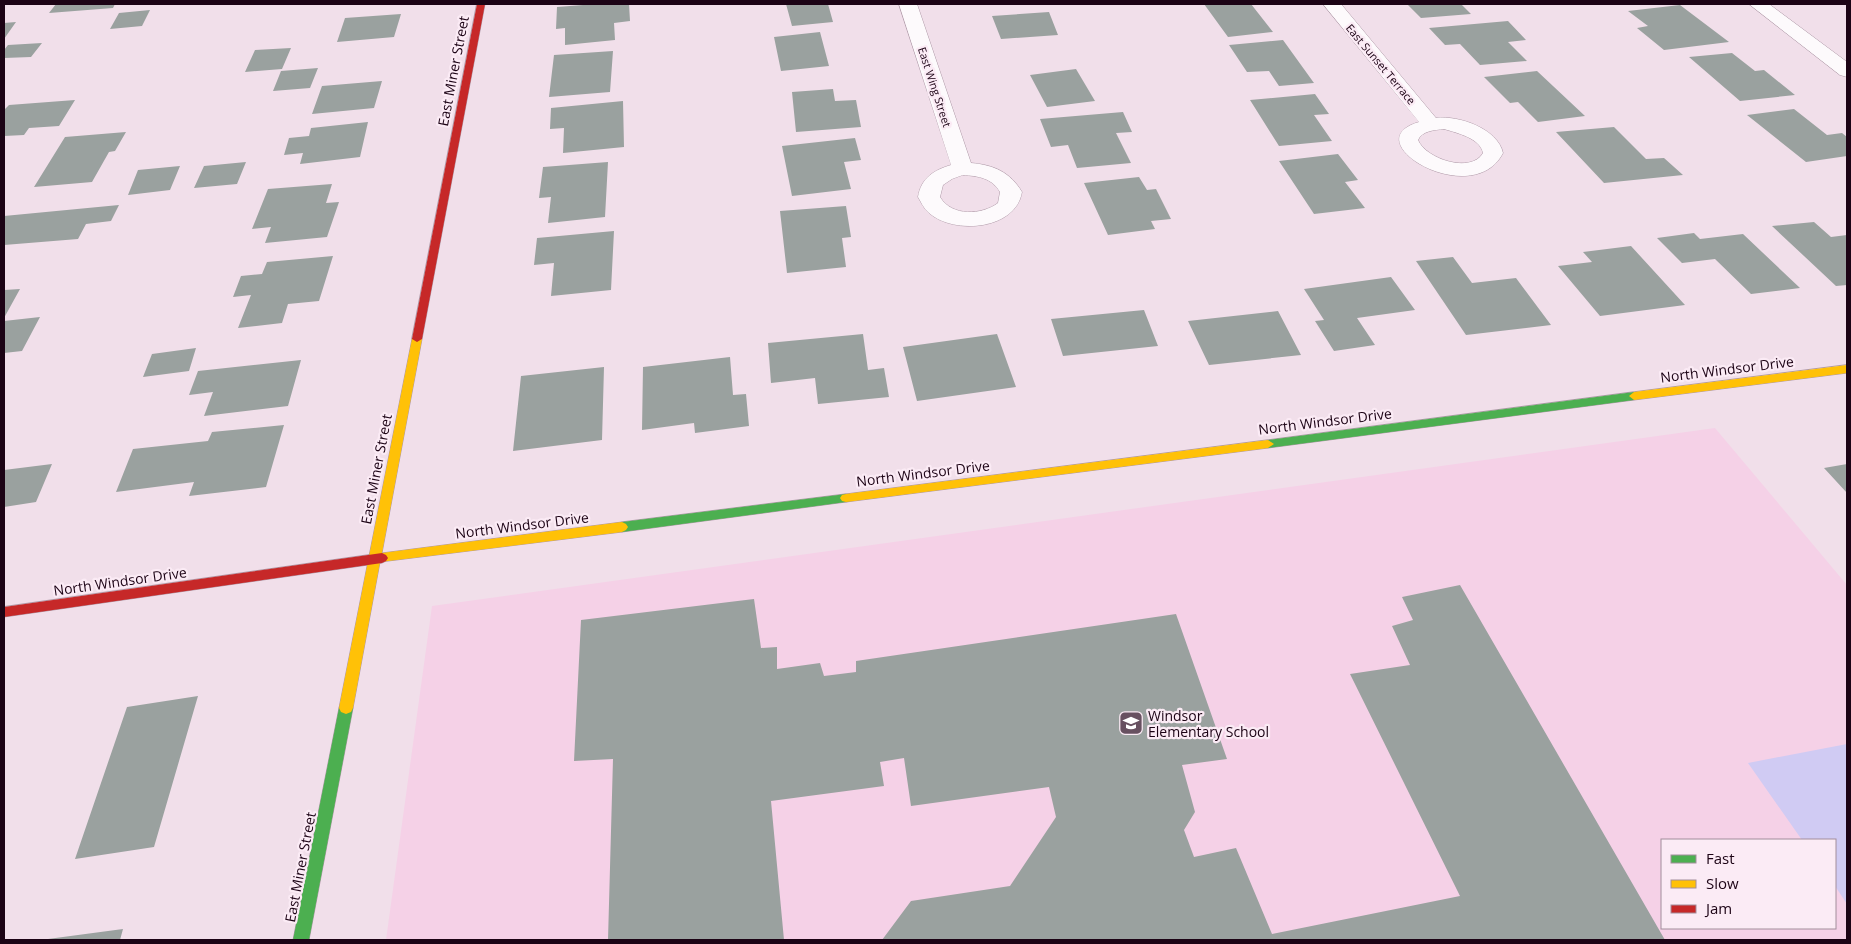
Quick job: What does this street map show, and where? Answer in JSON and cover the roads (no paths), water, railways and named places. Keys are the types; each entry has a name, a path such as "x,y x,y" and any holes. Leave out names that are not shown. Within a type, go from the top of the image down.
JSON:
{"street":[{"name":"East Miner Street","path":"301,940 481,4"},
{"name":"East Wing Street","path":"908,4 963,169"},
{"name":"East Sunset Terrace","path":"1332,4 1431,124"},
{"path":"1758,4 1847,70"},
{"name":"North Windsor Drive","path":"4,612 375,559 1847,369"}],"place":[{"name":"Windsor Elementary School","path":"1131,723"}]}
